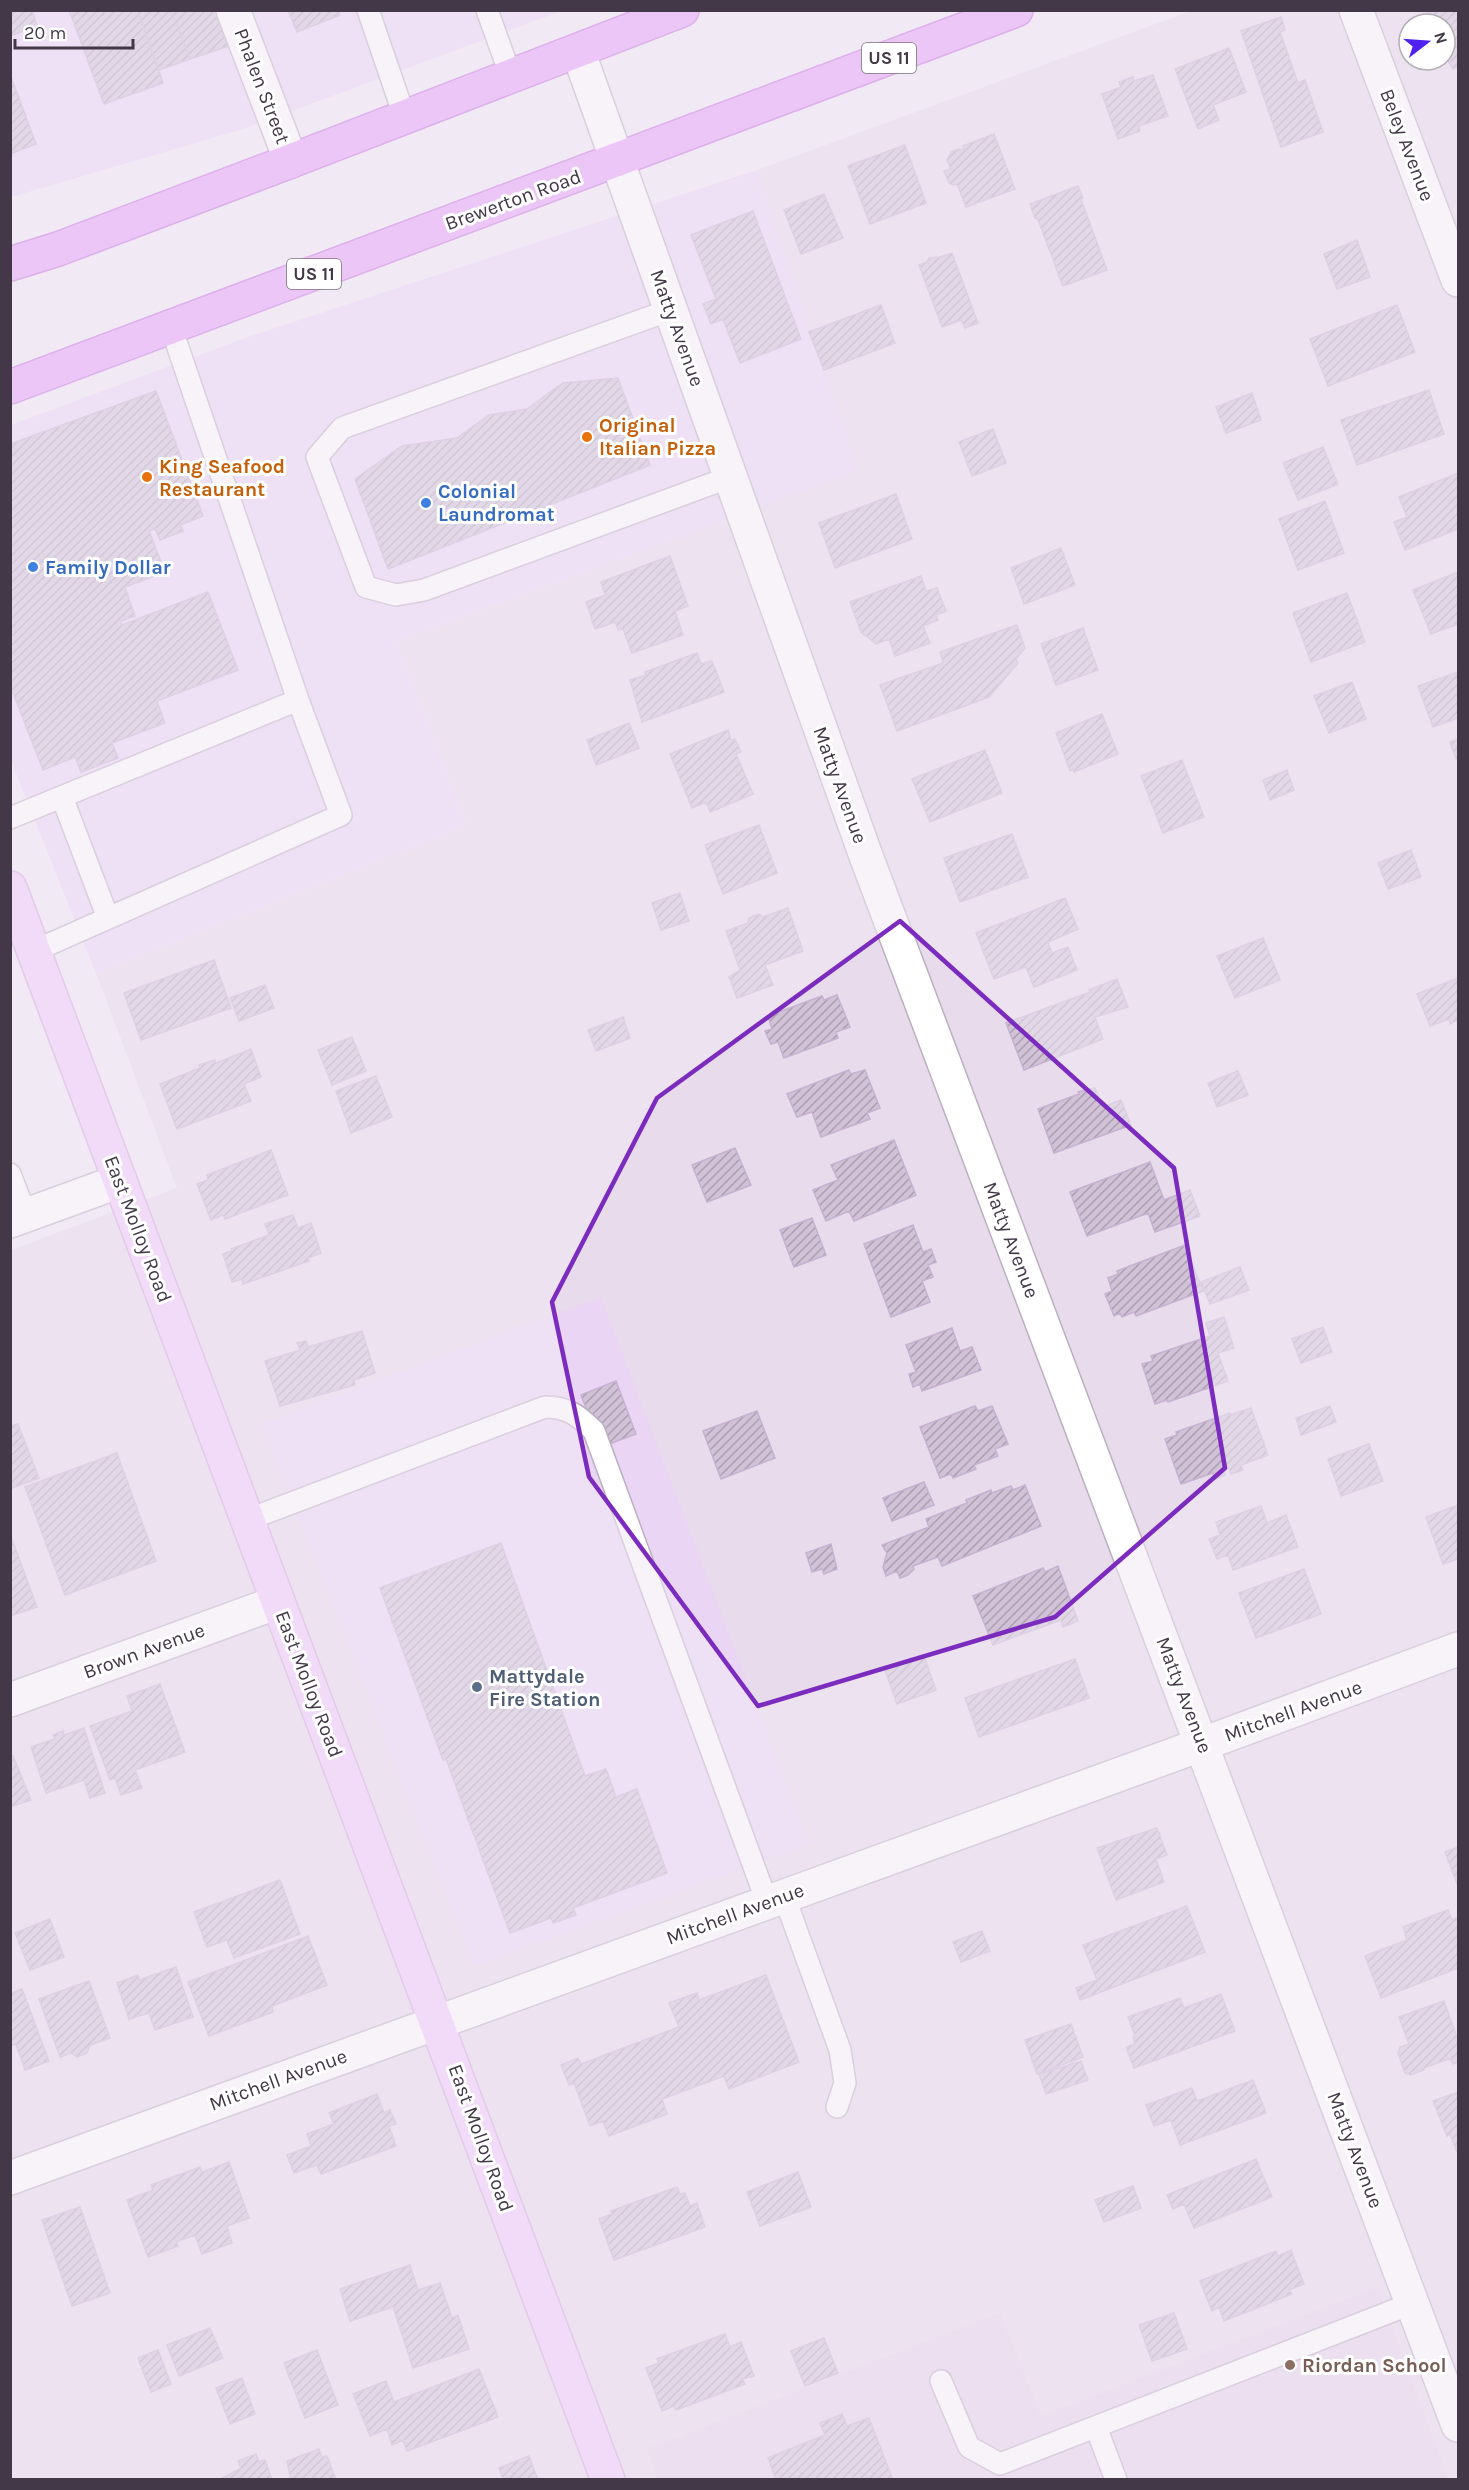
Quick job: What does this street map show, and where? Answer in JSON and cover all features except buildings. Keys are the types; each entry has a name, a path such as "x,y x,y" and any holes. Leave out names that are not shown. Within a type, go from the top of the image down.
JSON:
{"main road":[{"path":"10,264 58,249 405,118 682,10"},
{"name":"Brewerton Road","path":"10,387 1009,12"}],"street":[{"name":"Phalen Street","path":"233,10 291,161"},
{"name":"Beley Avenue","path":"1356,10 1458,280"},
{"name":"Matty Avenue","path":"578,51 866,856 1203,1744 1458,2425"},
{"name":"East Molloy Road","path":"13,900 608,2480"},
{"path":"18,1218 120,1181"},
{"name":"Brown Avenue","path":"10,1700 278,1602"},
{"name":"Mitchell Avenue","path":"10,2178 1458,1649"}],"lane":[{"path":"368,10 405,118"},
{"path":"487,10 511,77"},
{"path":"670,310 342,428 317,457 366,587 396,595 424,590 730,477"},
{"path":"34,951 341,815 298,700 171,327"},
{"path":"10,818 298,700"},
{"path":"62,797 108,918"},
{"path":"10,1174 18,1218"},
{"path":"248,1520 545,1407 559,1407 578,1414 594,1431 776,1899 840,2050 845,2083 837,2107"},
{"path":"941,2381 969,2447 1000,2463 1413,2303"},
{"path":"1095,2427 1116,2480"}],"highlighted area":[{"path":"900,921 1174,1168 1225,1468 1055,1617 758,1706 589,1477 552,1302 657,1098"}],"shaded area":[{"path":"11,11 561,11 243,129 11,197"},
{"path":"1191,11 1458,11 1458,2479 11,2480 11,1250 177,1188 96,973 467,825 396,641 857,471 757,170"},
{"path":"757,170 858,471 396,641 467,825 96,973 11,760 11,425 248,337"},
{"path":"601,1297 809,1844 474,1966 262,1424"},
{"name":"Riordan School","path":"1378,2287 1448,2479 658,2480 647,2449 1000,2313 1041,2416"}],"place":[{"name":"Original Italian Pizza","path":"587,437"},
{"name":"King Seafood Restaurant","path":"147,477"},
{"name":"Colonial Laundromat","path":"426,503"},
{"name":"Family Dollar","path":"33,567"},
{"name":"Mattydale Fire Station","path":"477,1687"},
{"name":"Riordan School","path":"1290,2365"}]}
